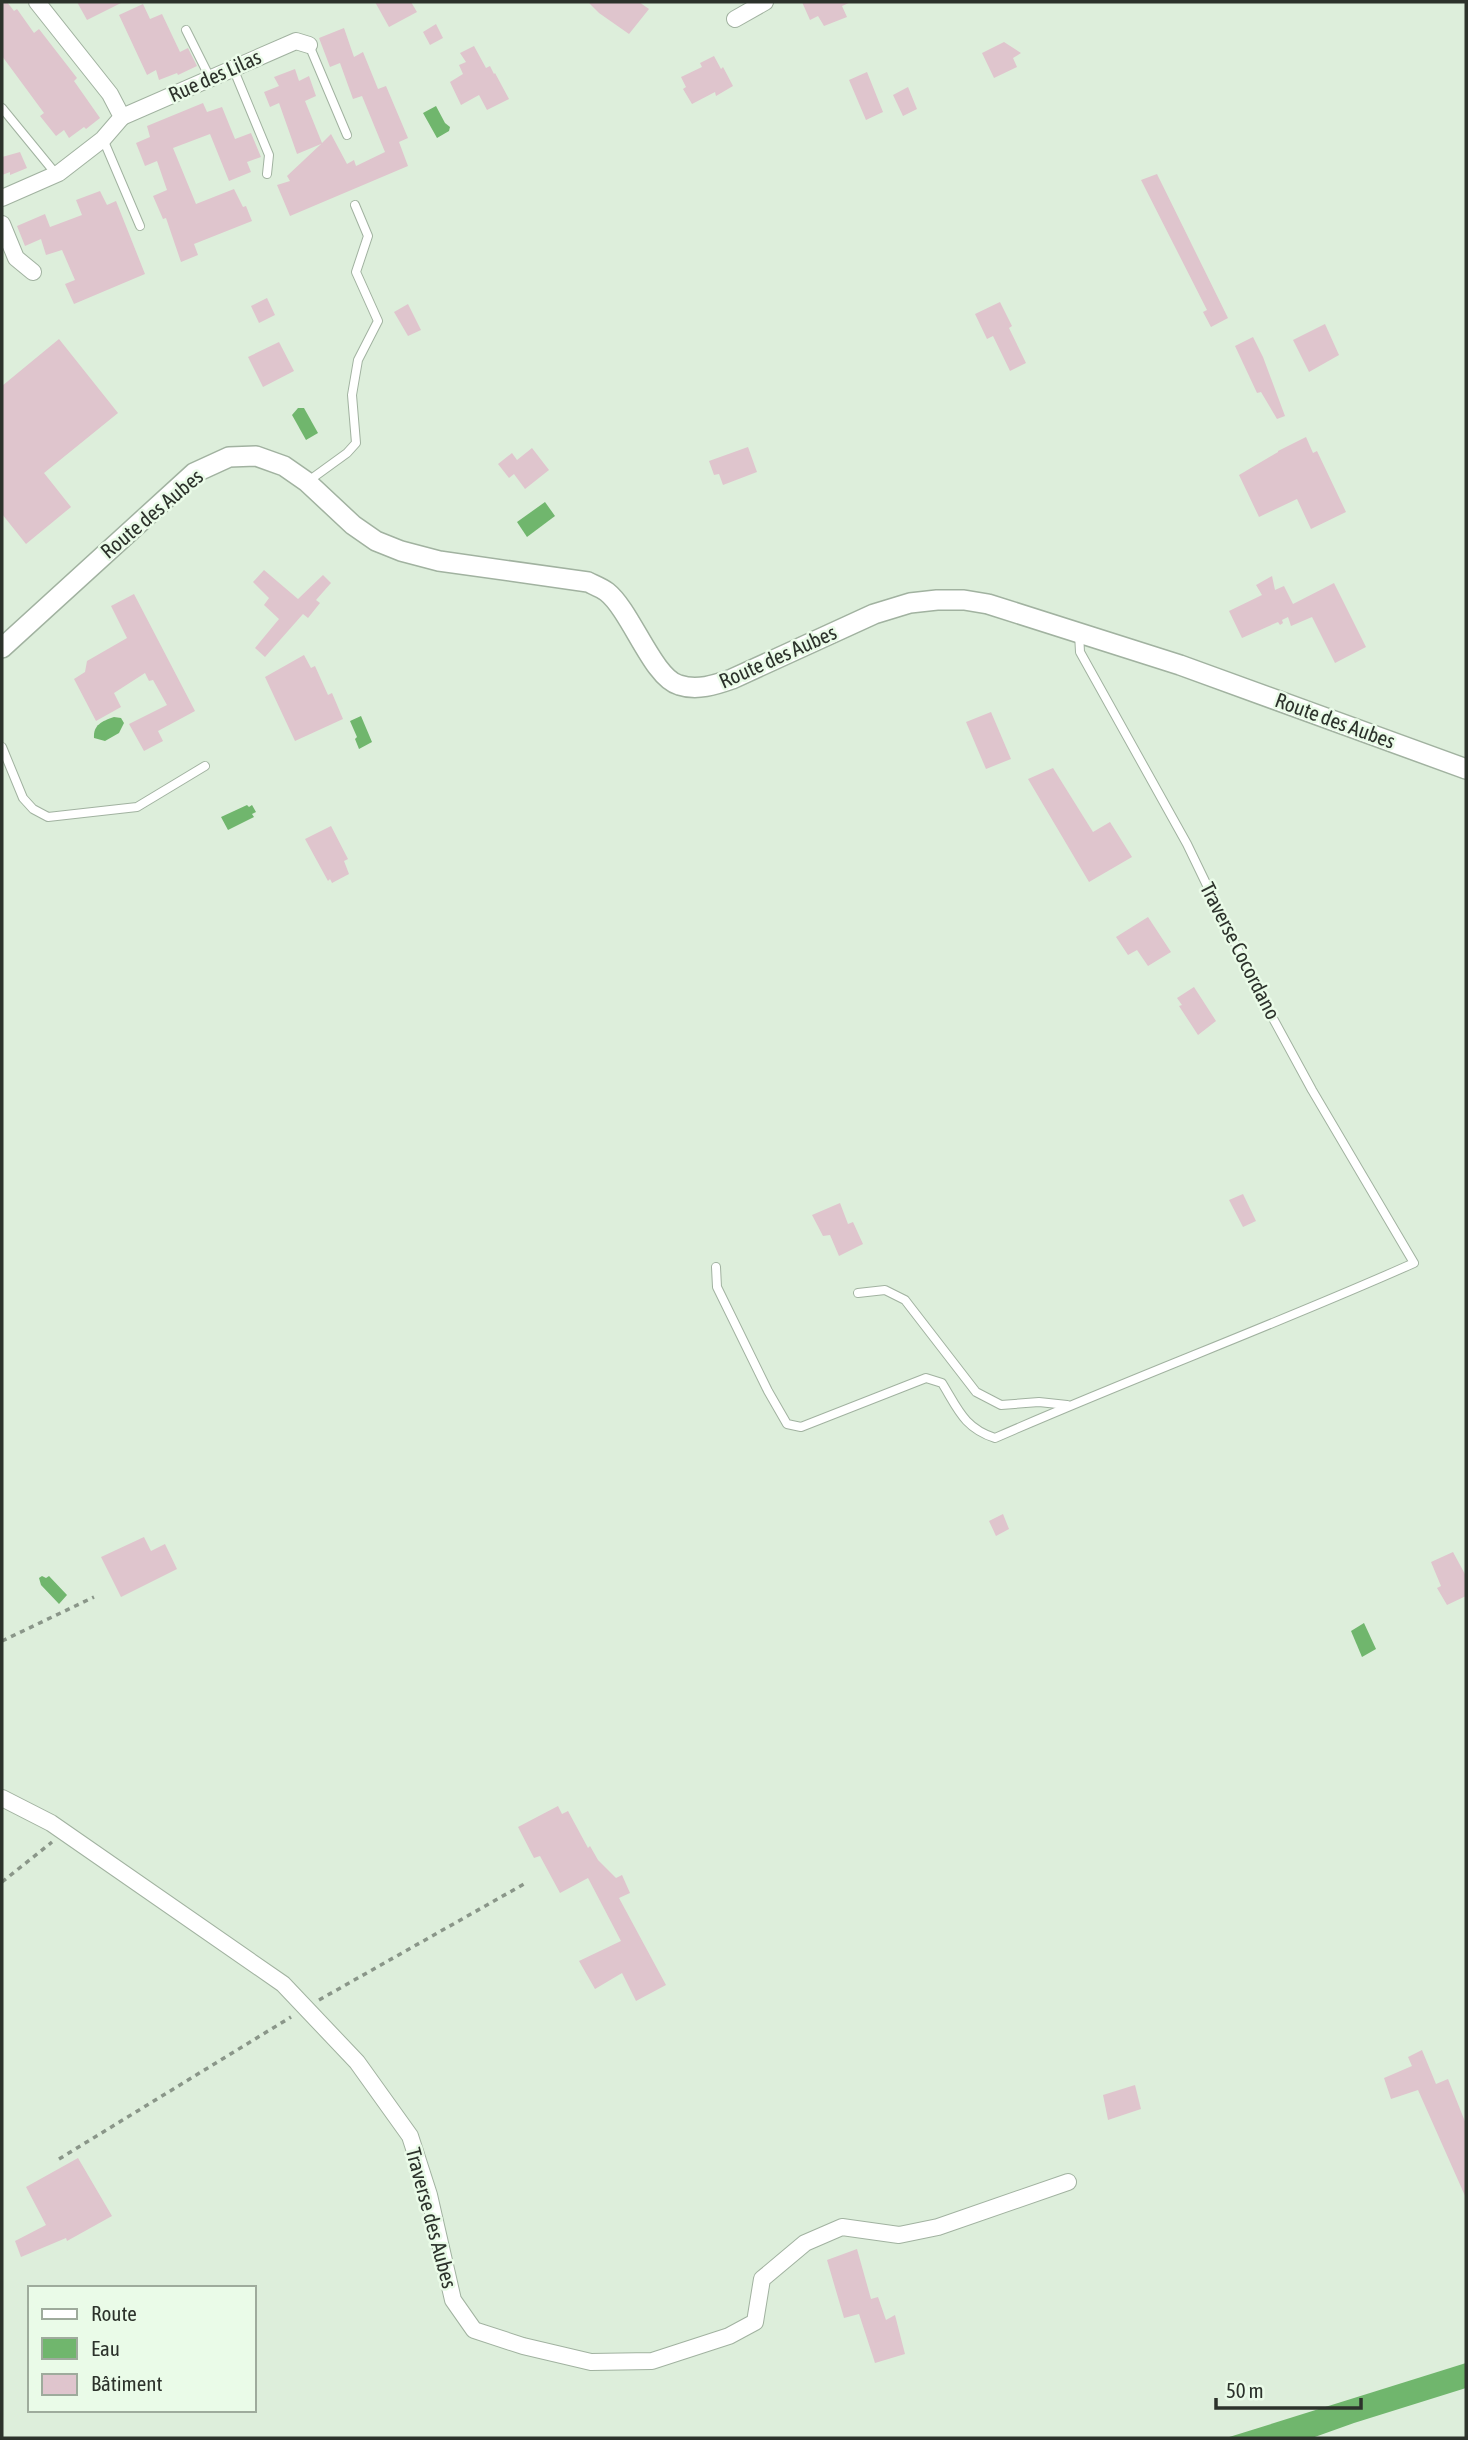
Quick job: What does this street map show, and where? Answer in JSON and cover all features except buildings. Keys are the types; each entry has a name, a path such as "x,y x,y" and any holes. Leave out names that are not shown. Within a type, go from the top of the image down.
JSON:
{"street":[{"path":"2,198 56,174 103,139 122,117 110,94 37,2"},
{"path":"735,19 765,2"},
{"name":"Rue des Lilas","path":"122,117 296,41 309,45"},
{"path":"2,224 16,258 33,272"},
{"name":"Route des Aubes","path":"2,648 194,473 229,457 256,456 284,466 307,482 353,525 376,541 401,551 439,561 588,582 607,592 620,607 662,673 676,685 710,686 732,679 874,614 910,603 964,600 988,604 1180,665 1466,769"},
{"name":"Traverse des Aubes","path":"2,1798 51,1823 283,1984 357,2062 410,2136 429,2195 453,2300 474,2330 591,2362 652,2361 729,2336 755,2322 762,2279 804,2243 842,2227 898,2235 938,2227 1068,2182"}],"lane":[{"path":"186,30 210,78"},
{"path":"309,45 347,135"},
{"path":"233,68 269,155 267,174"},
{"path":"2,108 56,174"},
{"path":"103,139 140,226"},
{"path":"307,482 347,453 356,443 352,395 358,360 372,338 378,321 356,272 368,236 355,205"},
{"name":"Traverse Cocordano","path":"1070,1405 1414,1264 1312,1090 1263,1000 1186,844 1080,652 1079,633"},
{"path":"2,747 23,798 33,809 48,817 137,807 205,766"},
{"path":"716,1267 717,1287 787,1424 801,1427 926,1378 942,1383 966,1421 978,1433 995,1438 1070,1405"},
{"path":"858,1293 885,1290 905,1300 976,1392 1001,1405 1039,1402 1070,1405"}],"path":[{"path":"2,1641 94,1597"},
{"path":"2,1882 64,1832"},
{"path":"59,2159 306,2008 524,1884"}],"water":[{"path":"436,106 450,127 449,131 437,138 423,113"},
{"path":"298,408 304,408 318,433 306,440 292,415"},
{"path":"545,502 555,516 527,537 517,522"},
{"path":"361,716 372,742 359,749 350,721"},
{"path":"114,717 121,718 124,723 119,733 105,741 94,738 99,724"},
{"path":"252,805 256,812 252,814 254,817 228,830 221,817"},
{"path":"49,1576 67,1595 59,1604 41,1585 39,1578"},
{"path":"1364,1623 1376,1649 1362,1657 1351,1631"},
{"path":"1466,2363 1466,2388 1312,2438 1226,2438"}]}
